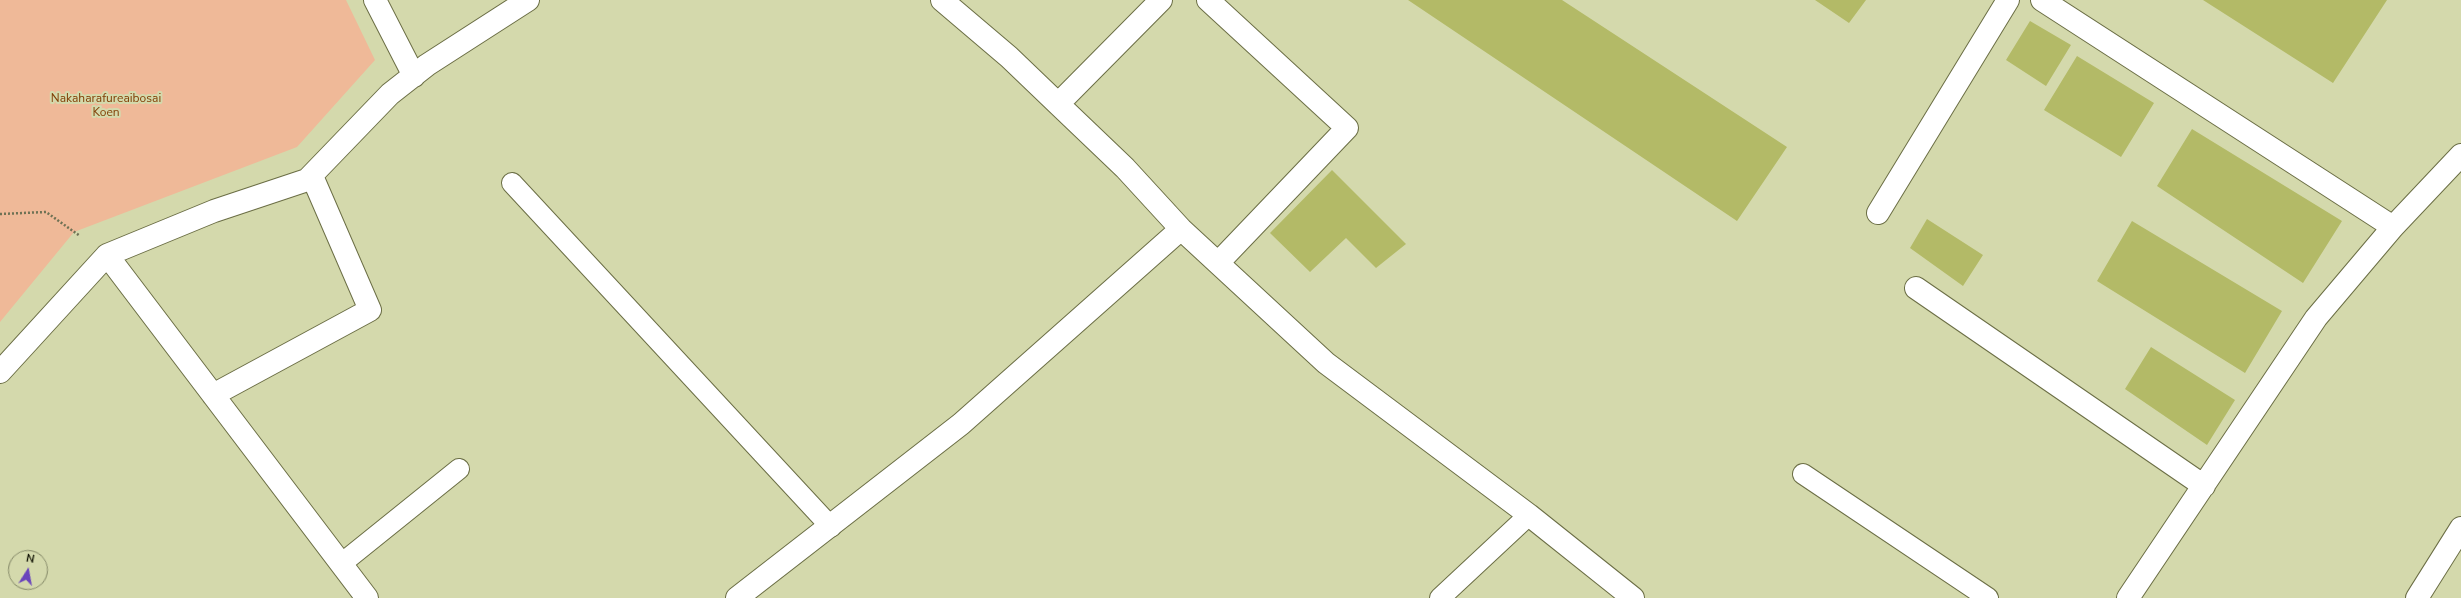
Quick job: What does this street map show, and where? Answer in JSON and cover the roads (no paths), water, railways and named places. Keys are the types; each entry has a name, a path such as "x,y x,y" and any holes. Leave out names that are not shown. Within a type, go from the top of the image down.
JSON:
{"street":[{"path":"375,0 414,76"},
{"path":"0,372 107,255 214,211 307,180 390,94 414,76 528,0"},
{"path":"942,0 1009,57 1125,168 1181,229 1326,362 1529,515 1629,597"},
{"path":"1058,104 1161,0"},
{"path":"1208,0 1348,128 1218,263"},
{"path":"1878,213 2008,0"},
{"path":"2042,0 2394,227"},
{"path":"2128,598 2316,318 2394,227 2461,155"},
{"path":"213,395 370,310 312,176"},
{"path":"737,598 961,424 1181,229"},
{"path":"107,255 367,598"},
{"path":"1916,288 2204,486"},
{"path":"2417,598 2461,528"}],"lane":[{"path":"512,183 830,526"},
{"path":"341,564 458,469"},
{"path":"1803,474 1988,598"},
{"path":"1440,598 1529,515"}],"park label":[{"name":"Nakaharafureaibosai Koen","path":"106,106"}]}
